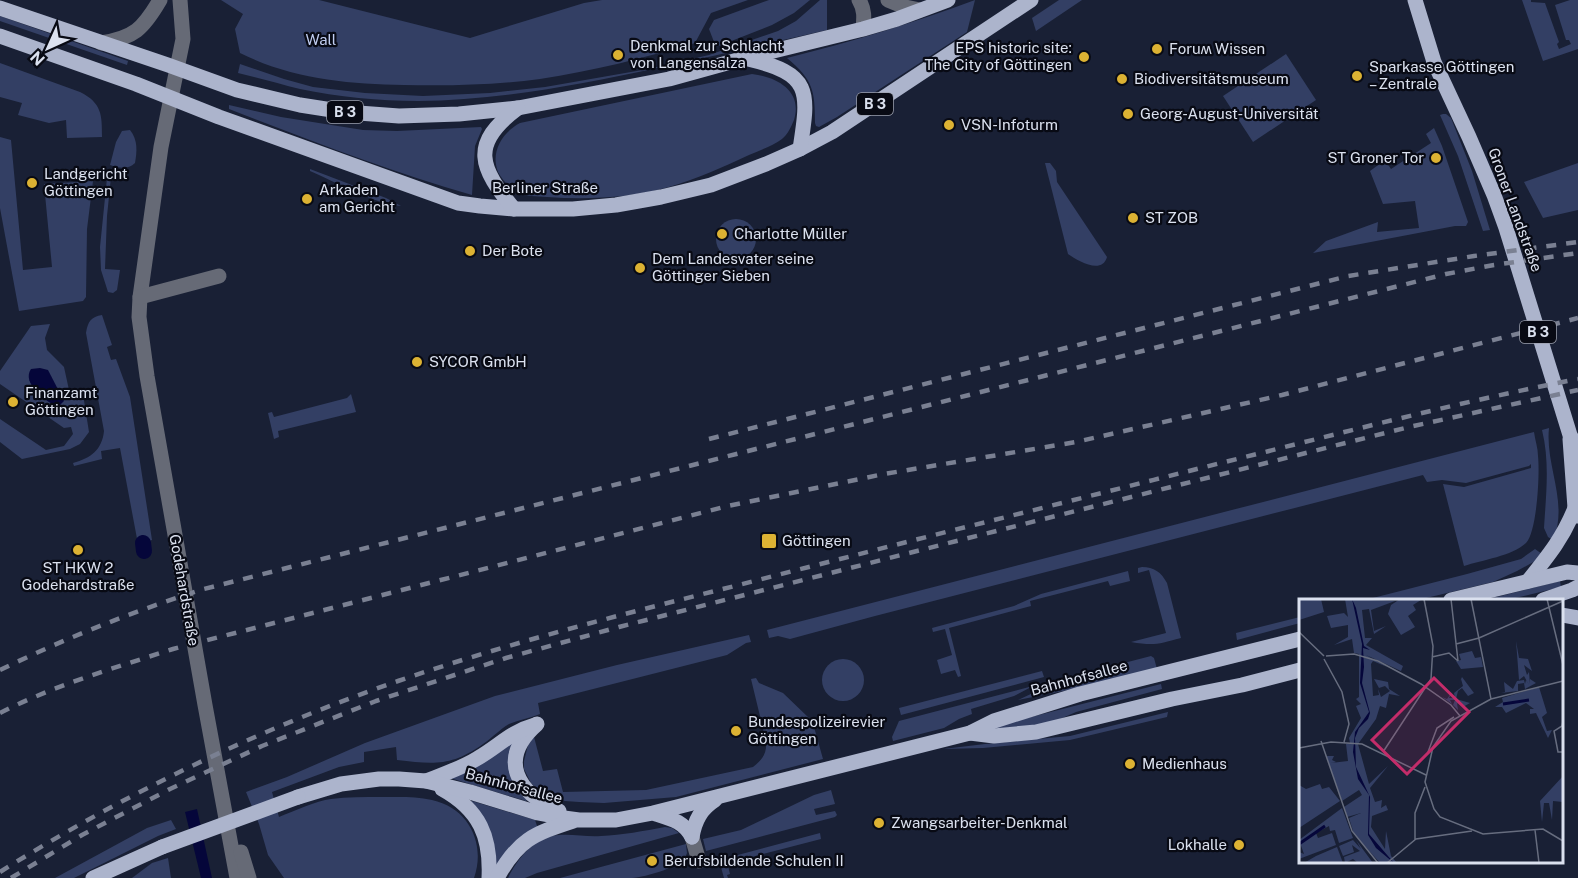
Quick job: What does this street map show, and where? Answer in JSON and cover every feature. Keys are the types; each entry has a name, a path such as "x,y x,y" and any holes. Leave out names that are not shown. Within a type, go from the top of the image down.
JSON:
{"main road":[{"name":"B 3","path":"0,8 247,93 345,112 399,116 459,114 518,108 669,79 863,29 948,0"},
{"name":"Berliner Straße","path":"0,36 458,203 514,209 573,209 616,205 711,185 800,149 832,132 1031,0"},
{"name":"Groner Landstraße","path":"1415,0 1434,62 1469,137 1506,228 1578,450"},
{"path":"745,58 772,64 782,69 790,74 801,87 806,109 800,149"},
{"path":"514,209 492,181 485,163 488,142 495,128 518,108"},
{"name":"Groner Landstraße","path":"1574,434 1576,513"},
{"path":"1528,581 1554,550 1576,513"},
{"path":"1455,599 1567,572 1578,573"},
{"path":"1546,599 1578,587"},
{"path":"1563,615 1578,618"},
{"name":"Bahnhofsallee","path":"93,878 162,847 298,797 358,781 378,779 426,781 538,813 579,820 616,820 653,813 970,733 994,721 1080,694 1299,639"},
{"path":"1200,665 1205,692"},
{"name":"Bahnhofsallee","path":"970,733 994,736 1036,732 1299,670"},
{"path":"426,781 467,765 513,733 537,724 527,733 517,754 516,771 519,780 525,789 538,800 579,820"},
{"path":"426,781 456,799 472,813 481,825 489,851 489,878"},
{"path":"692,837 700,814 720,797"},
{"path":"653,813 680,822 688,829 692,837"},
{"path":"497,878 511,855 529,838 540,832 579,820"}],"street":[{"path":"101,43 118,40 136,32 160,0"},
{"path":"172,67 173,0"},
{"path":"172,67 183,39 180,0"},
{"path":"860,0 865,17 863,29"},
{"path":"888,0 920,10"},
{"name":"Godehardstraße","path":"147,376 131,318 131,299 145,192 172,67"},
{"name":"Godehardstraße","path":"167,95 139,317 147,376 237,878"},
{"path":"140,297 219,276"},
{"name":"Godehardstraße","path":"224,804 249,878"},
{"path":"692,837 699,861"}],"green space":[{"name":"Wall","path":"221,0 319,0 470,38 584,3 602,0 748,0 711,13 695,43 657,54 540,79 489,84 438,85 341,81 300,74 260,62 240,53 235,29 243,14"},
{"path":"769,0 810,0 794,13 772,25 716,47 709,29 714,20"},
{"path":"820,0 827,0 827,30 628,74 509,95 418,101 374,99 314,92 238,73 240,64 313,87 423,96 490,93 545,87 648,69 709,55 778,31 796,21"},
{"path":"975,0 967,32 837,117 819,127 816,126 811,86 787,58 882,32"},
{"path":"1059,0 1082,0 1036,31 1032,18"},
{"path":"1522,0 1545,3 1559,42 1557,44 1559,49 1571,44 1569,40 1566,40 1555,5 1578,0 1578,49 1543,61"},
{"path":"0,16 128,61 127,65 0,21"},
{"path":"1286,54 1316,100 1253,142 1223,96"},
{"path":"0,63 87,96 99,110 102,137 67,138 66,120 49,123 18,115 22,103 0,97"},
{"path":"752,74 779,82 791,93 796,110 790,128 775,144 700,177 639,194 578,198 520,194 508,186 498,172 496,157 500,143 508,132 520,123"},
{"path":"229,105 281,117 363,130 397,131 481,127 475,146 472,195 319,144 229,109"},
{"path":"1440,115 1451,118 1472,171 1490,230 1483,231 1458,156"},
{"path":"1434,128 1468,222 1466,226 1455,226 1313,253 1326,241 1378,222 1377,232 1419,228 1415,201 1383,204 1370,171 1385,160 1391,169 1431,143 1426,134"},
{"path":"130,130 136,146 135,163 126,168 110,165 116,142 122,131"},
{"path":"0,137 11,140 23,270 52,267 44,184 93,181 87,229 86,297 83,301 19,311 0,208"},
{"path":"1045,163 1050,163 1056,171 1057,182 1107,257 1100,265 1089,265 1068,254"},
{"path":"1578,163 1578,210 1543,218 1524,182"},
{"path":"310,169 401,206 380,202 310,171"},
{"path":"111,177 105,269 120,270 117,290 113,293 108,292 101,270 100,247 107,178"},
{"path":"736,219 750,225 756,239 750,253 736,259 722,253 716,239 722,225"},
{"path":"102,315 112,345 107,347 111,360 116,359 130,397 152,540 138,544 120,448 101,451 102,459 74,466 73,463 85,459 94,452 103,438 104,431 86,333 91,320"},
{"path":"50,324 45,338 47,350 64,367 69,390 82,388 89,432 80,444 70,449 22,459 0,442 0,419 46,450 64,446 73,434 71,427 64,428 0,384 0,371 31,326"},
{"path":"351,394 356,412 278,431 279,437 274,439 268,413 272,412 274,417 347,398"},
{"path":"1549,428 1550,456 1559,512 1553,540 1548,537 1544,528 1547,466 1542,430"},
{"path":"1534,432 1539,475 1537,502 1530,537 1526,543 1513,551 1464,566 1443,484 1464,487 1531,468 1531,464 1466,483 1442,480 1427,482 1423,475 790,639 778,636 769,638 767,630"},
{"path":"1535,549 1542,554 1537,560 1493,582 1422,599 1369,599 1467,574 1521,559"},
{"path":"1138,568 1157,571 1167,583 1181,638 1156,644 1131,642 1166,633 1149,570 1138,573"},
{"path":"1128,571 1130,581 1110,586 1108,581 1030,601 1031,606 949,628 961,676 958,677 955,670 941,674 937,660 952,655 945,629 933,632 932,628 1014,606 1041,594"},
{"path":"1560,581 1561,587 1511,599 1489,599"},
{"path":"1299,617 1299,623 1237,640 1236,633"},
{"path":"749,635 751,642 727,655 538,703 540,714 509,724 486,742 461,757 432,763 397,760 396,747 364,752 364,762 339,767 272,792 279,817 305,806 343,798 413,797 445,804 465,819 476,840 478,853 474,878 284,878 268,855 246,792 365,743 495,696"},
{"path":"1151,656 1154,658 1157,669 1018,700 1033,693 1043,684"},
{"path":"843,659 851,660 858,665 863,672 863,688 858,695 851,700 843,701 835,700 828,695 823,688 822,680 823,672 828,665 835,660"},
{"path":"1042,671 1044,677 901,715 899,708"},
{"path":"756,678 759,683 783,693 809,718 814,727 823,759 676,797 604,803 565,801 544,795 531,783 524,769 528,745 534,737 543,771 557,769 563,792 646,790 753,767 764,756 766,749 751,679"},
{"path":"1161,684 1162,689 1076,712 1051,723 996,731 995,726"},
{"path":"1033,686 1014,696 971,709 972,714 944,728 893,741 892,737 899,721"},
{"path":"1168,712 1167,717 1070,740 983,748 943,749 1070,736"},
{"path":"510,737 516,744 528,798 526,801 450,778"},
{"path":"831,790 835,804 814,809 816,815 835,811 837,815 835,817 706,851 703,839 741,830 814,795"},
{"path":"472,801 535,820 538,829 496,877 469,807"},
{"path":"171,820 176,829 74,878 55,878 147,828"},
{"path":"665,827 672,828 679,833 525,878 508,878 528,850 550,837 633,833"},
{"path":"820,833 821,839 736,861 728,866 730,874 727,875 728,878 724,878 719,860"},
{"name":"Berufsbildende Schulen II","path":"686,844 687,853 679,863 646,876 560,878"},
{"path":"168,858 171,878 132,878 152,863"}],"shaded area":[{"path":"31,369 48,370 64,401 58,407 36,391 29,380"},
{"path":"197,809 212,878 201,878 185,812"}],"waterway":[{"path":"143,543 144,551"}],"railway":[{"path":"709,439 1348,276 1578,242"},
{"path":"0,670 100,626 204,589 1446,274 1578,253"},
{"path":"0,713 63,685 173,649 728,506 884,474 1076,442 1282,395 1578,318"},
{"path":"0,872 95,816 193,765 346,700 477,655 557,632 954,530 1423,413 1578,379"},
{"path":"11,878 82,835 170,789 262,746 376,701 506,658 619,627 1409,427 1578,390"}],"place":[{"name":"Foruʍ Wissen","path":"1157,49"},
{"name":"Denkmal zur Schlacht von Langensalza","path":"618,55"},
{"name":"EPS historic site: The City of Göttingen","path":"1084,57"},
{"name":"Sparkasse Göttingen – Zentrale","path":"1357,76"},
{"name":"Biodiversitätsmuseum","path":"1122,79"},
{"name":"Georg-August-Universität","path":"1128,114"},
{"name":"VSN-Infoturm","path":"949,125"},
{"name":"ST Groner Tor","path":"1436,158"},
{"name":"Landgericht Göttingen","path":"32,183"},
{"name":"Arkaden am Gericht","path":"307,199"},
{"name":"ST ZOB","path":"1133,218"},
{"name":"Charlotte Müller","path":"722,234"},
{"name":"Der Bote","path":"470,251"},
{"name":"Dem Landesvater seine Göttinger Sieben","path":"640,268"},
{"name":"SYCOR GmbH","path":"417,362"},
{"name":"Finanzamt Göttingen","path":"13,402"},
{"name":"Göttingen","path":"769,541"},
{"name":"ST HKW 2 Godehardstraße","path":"78,550"},
{"name":"Bundespolizeirevier Göttingen","path":"736,731"},
{"name":"Medienhaus","path":"1130,764"},
{"name":"Zwangsarbeiter-Denkmal","path":"879,823"},
{"name":"Lokhalle","path":"1239,845"},
{"name":"Berufsbildende Schulen II","path":"652,861"}]}
